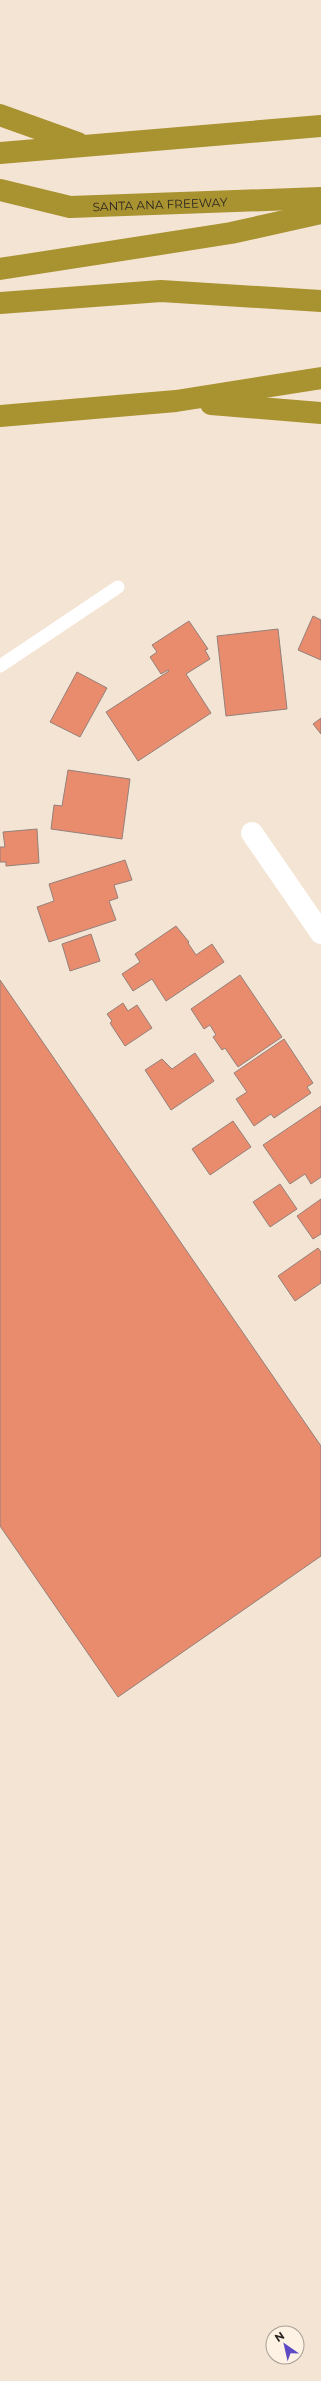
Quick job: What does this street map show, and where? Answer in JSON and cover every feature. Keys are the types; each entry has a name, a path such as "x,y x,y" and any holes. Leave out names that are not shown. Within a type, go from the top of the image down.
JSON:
{"highway":[{"path":"0,116 84,145"},
{"path":"0,153 321,126"},
{"name":"SANTA ANA FREEWAY","path":"0,190 70,207 321,198"},
{"path":"0,269 231,233 321,213"},
{"path":"0,302 161,291 321,301"},
{"path":"0,416 176,401 321,378"},
{"path":"176,401 321,413"}],"street":[{"path":"252,833 321,933"}],"lane":[{"path":"0,666 118,587"}],"building":[{"path":"313,616 321,620 321,660 298,650"},
{"path":"189,621 208,649 205,650 210,659 186,674 211,713 138,761 106,712 169,671 168,670 161,674 150,657 157,652 152,645"},
{"path":"278,629 287,709 226,716 217,636"},
{"path":"77,672 107,688 80,737 50,722"},
{"path":"321,718 321,734 313,724"},
{"path":"68,770 130,779 122,839 51,829 54,805 62,806"},
{"path":"37,829 39,863 6,866 6,862 0,862 0,847 5,847 3,832"},
{"path":"125,860 132,880 114,885 118,898 109,901 116,920 49,942 37,907 54,901 49,884"},
{"path":"176,926 189,942 188,943 196,955 212,944 224,962 166,1001 152,979 133,991 122,974 140,962 135,954"},
{"path":"91,934 100,961 70,971 62,944"},
{"path":"240,975 282,1037 238,1067 225,1048 222,1050 213,1037 216,1035 210,1025 204,1029 191,1009"},
{"path":"0,980 321,1446 321,1556 118,1697 0,1526"},
{"path":"123,1003 128,1011 137,1005 152,1028 125,1046 110,1023 112,1021 107,1014"},
{"path":"284,1039 313,1083 307,1087 311,1093 274,1118 271,1114 254,1126 236,1099 247,1092 234,1073"},
{"path":"195,1053 214,1081 171,1110 145,1070 162,1059 172,1069"},
{"path":"321,1106 321,1177 311,1184 305,1174 290,1184 263,1145"},
{"path":"233,1121 251,1147 210,1175 192,1149"},
{"path":"280,1184 297,1209 270,1227 253,1202"},
{"path":"321,1199 321,1234 313,1239 297,1216"},
{"path":"318,1248 321,1252 321,1283 295,1301 278,1276"}]}
